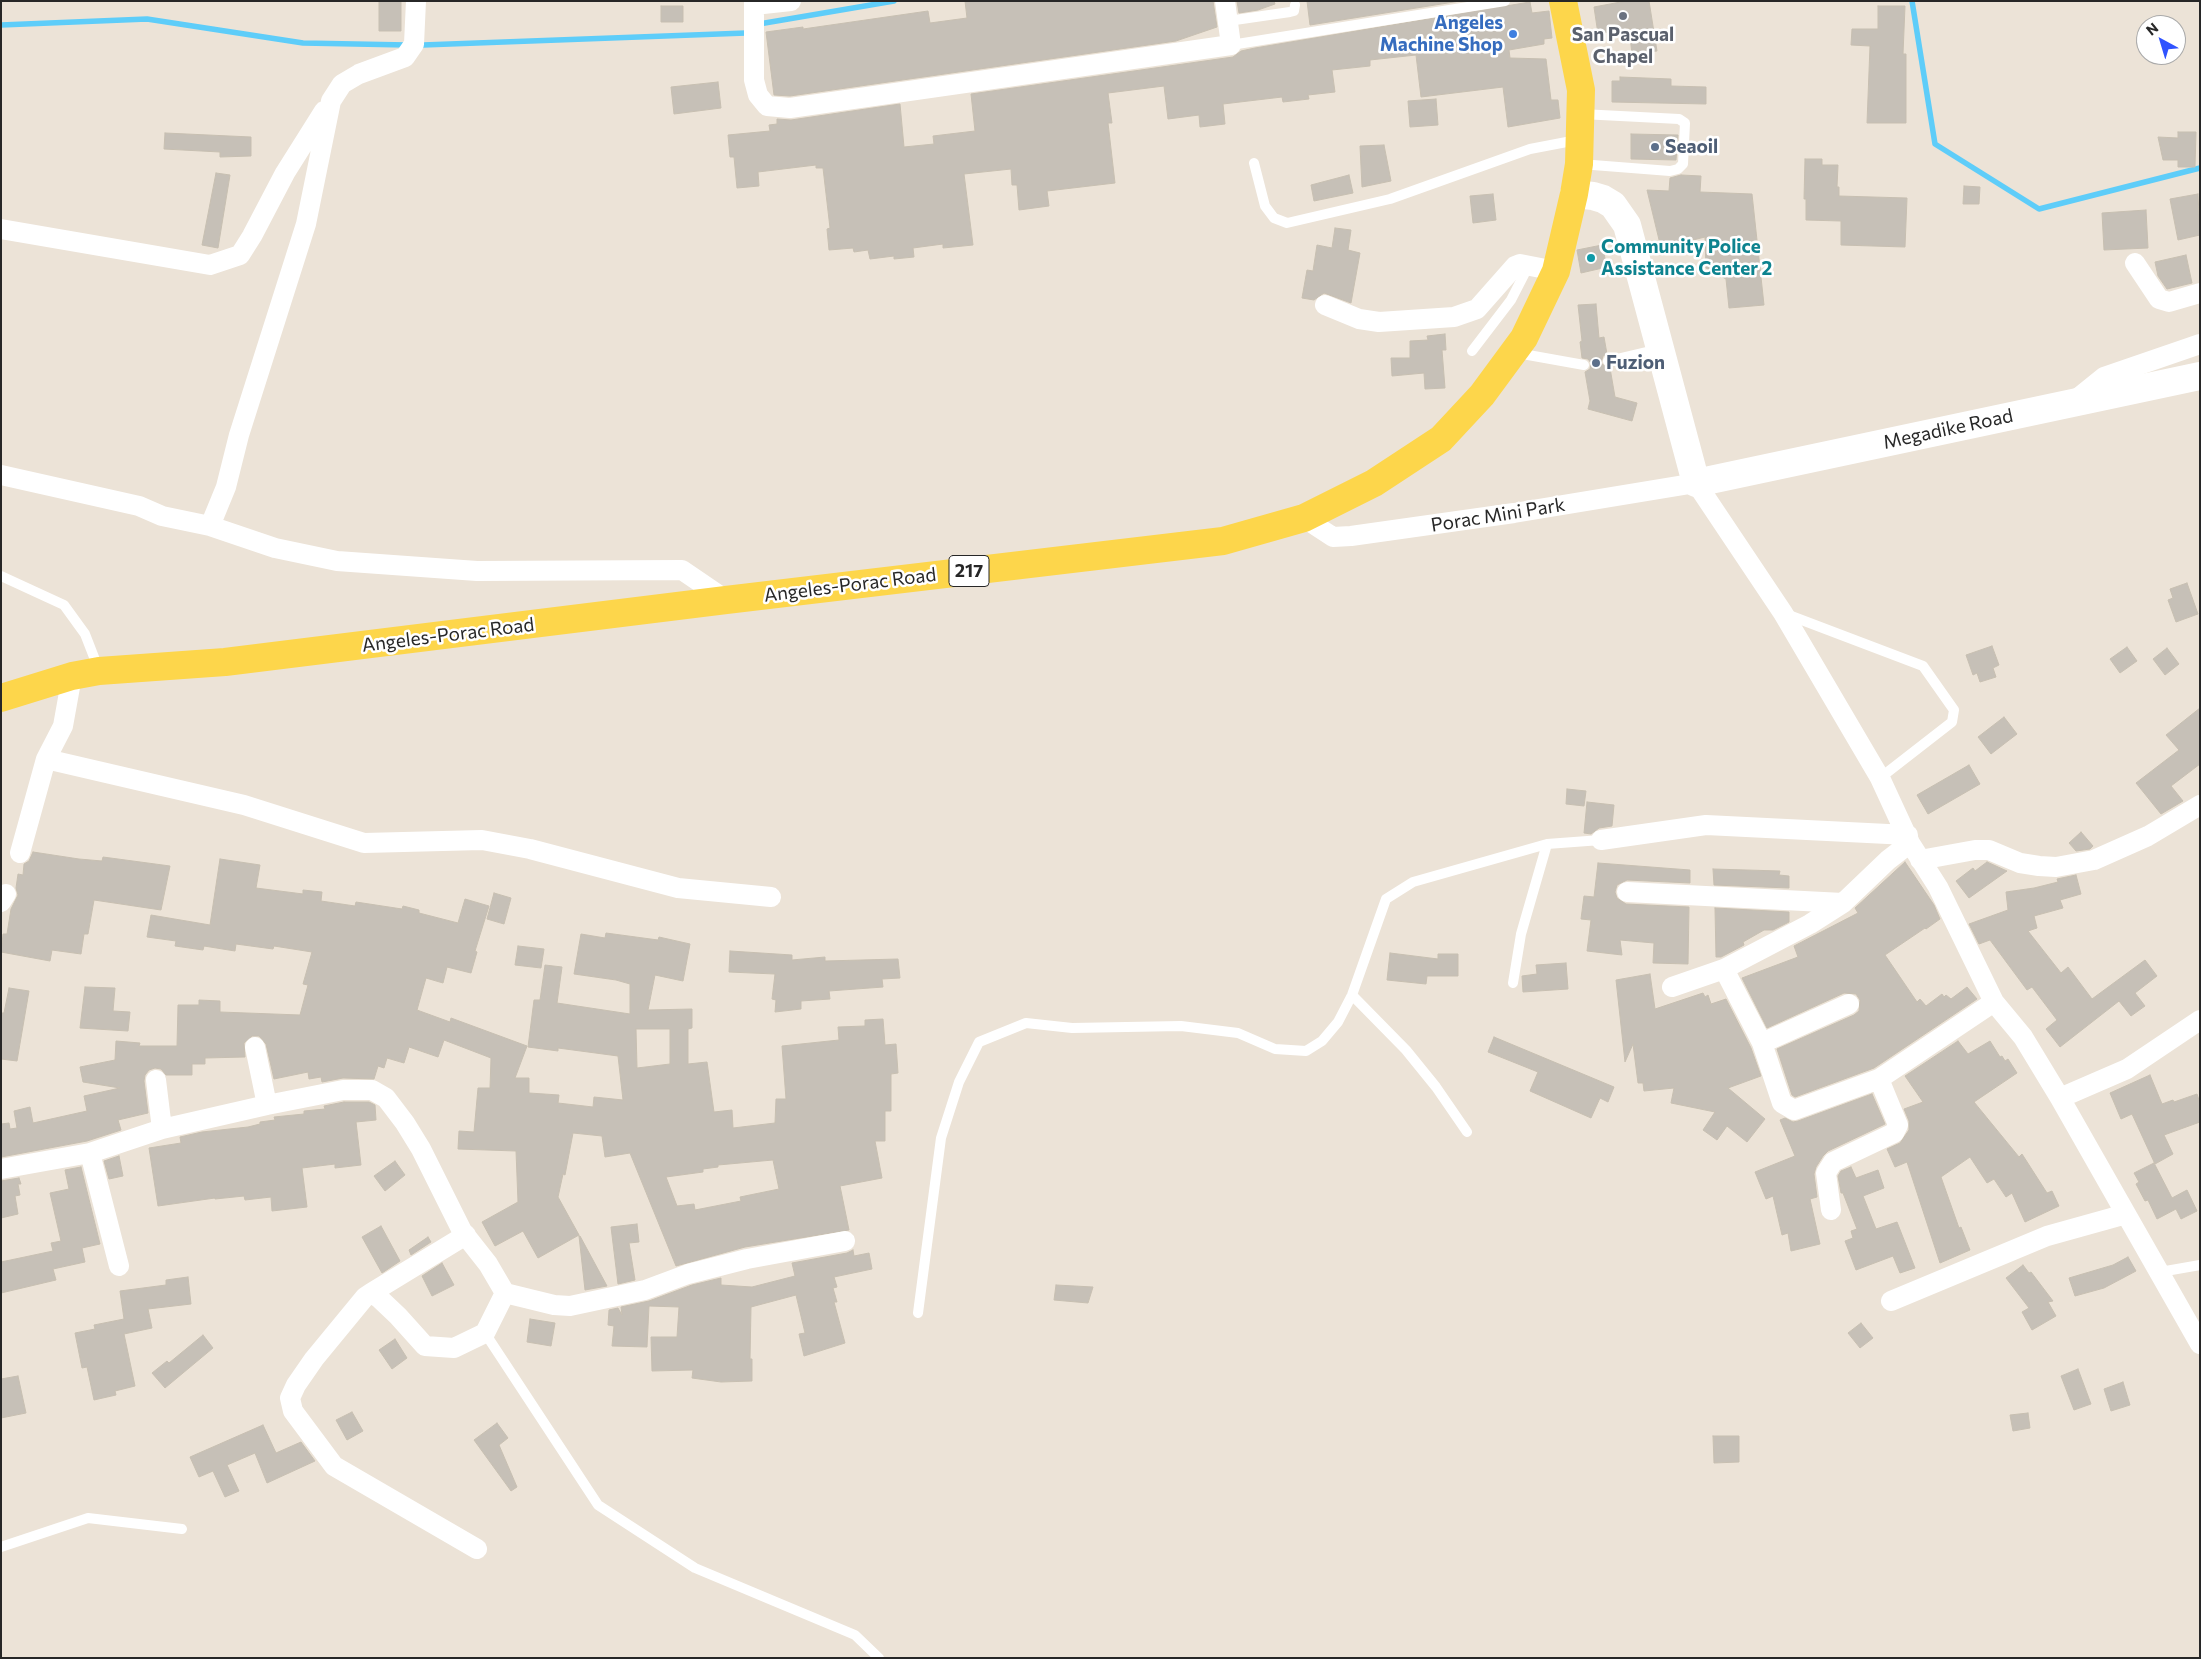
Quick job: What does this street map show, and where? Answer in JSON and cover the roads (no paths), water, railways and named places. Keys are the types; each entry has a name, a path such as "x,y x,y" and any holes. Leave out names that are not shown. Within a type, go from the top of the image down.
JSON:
{"main road":[{"name":"Angeles-Porac Road","path":"1,698 72,676 99,671 225,662 1223,541 1304,518 1374,483 1441,439 1482,395 1524,338 1556,271 1574,194 1580,139 1580,90 1563,1"},
{"path":"1574,194 1603,199 1613,205 1627,225 1696,483"},
{"name":"Megadike Road","path":"1696,483 2200,376"}],"street":[{"path":"1,229 210,265 240,254 252,236 285,173 342,84 359,74 405,57 414,44 416,1"},
{"path":"791,1 754,3 754,80 758,95 767,106 790,108 1231,45 1225,1"},
{"path":"210,526 226,487 247,407 306,224 331,101"},
{"path":"2135,263 2159,299 2169,302 2200,293"},
{"path":"1325,305 1359,318 1379,322 1454,317 1477,310 1515,266 1529,264 1556,271"},
{"path":"2071,403 2104,378 2200,344"},
{"path":"1,475 140,506 162,516 210,526 275,548 337,561 477,571 682,570 726,600"},
{"path":"1696,483 1783,613 1880,778 1920,860 1938,887 1994,1002 2023,1037 2060,1098 2199,1343"},
{"name":"Porac Mini Park","path":"1304,518 1333,537 1351,536 1514,513 1696,483"},
{"path":"20,853 46,759 63,726 72,676"},
{"path":"46,759 244,805 364,842 482,840 530,849 678,888 771,897"},
{"path":"1920,860 1975,850 1989,850 2020,863 2040,866 2056,867 2094,860 2148,836 2200,806"},
{"path":"1601,840 1706,824 1909,839"},
{"path":"1672,987 1724,969 1810,924 1843,903 1909,839"},
{"path":"1627,892 1843,903"},
{"path":"1724,969 1762,1043 1782,1103 1794,1110 1879,1079 1994,1002"},
{"path":"1762,1043 1849,1004"},
{"path":"2060,1098 2127,1068 2199,1024"},
{"path":"256,1047 267,1105"},
{"path":"1832,1210 1826,1173 1833,1162 1894,1133 1898,1125 1879,1079"},
{"path":"156,1080 162,1129"},
{"path":"1,1169 90,1153 162,1129 267,1105 343,1090 372,1090 386,1098 421,1148 466,1235 488,1264 505,1293 554,1305 570,1306 645,1290 688,1274 747,1259 845,1241"},
{"path":"90,1153 120,1266"},
{"path":"1890,1301 2047,1236 2126,1214"},
{"path":"466,1235 365,1297 296,1385 290,1398 293,1411 334,1466 477,1550"},
{"path":"371,1293 398,1316 425,1346 454,1348 485,1333 505,1293"}],"lane":[{"path":"1231,45 1505,1"},
{"path":"1228,22 1290,12 1295,9 1296,5"},
{"path":"1254,163 1265,206 1274,218 1287,223 1390,200 1530,148 1679,119 1685,123 1683,164 1678,169 1670,171 1580,139"},
{"path":"1472,351 1511,300 1529,264"},
{"path":"1608,361 1659,349"},
{"path":"1513,352 1584,365"},
{"path":"1,576 64,605 85,634 99,671"},
{"path":"1783,613 1923,666 1954,710 1952,722 1880,778"},
{"path":"918,1313 942,1138 959,1082 979,1042 1026,1023 1072,1028 1181,1026 1238,1033 1275,1049 1306,1051 1322,1041 1338,1022 1352,995 1386,899 1413,882 1547,844 1601,840"},
{"path":"1513,983 1521,934 1547,844"},
{"path":"1352,995 1406,1050 1436,1087 1467,1132"},
{"path":"2160,1272 2200,1265"},
{"path":"485,1333 598,1505 695,1568 855,1635 879,1658"},
{"path":"1,1547 88,1518 182,1529"}],"waterway":[{"path":"759,24 894,1"},
{"path":"1912,1 1935,144 2039,209 2200,168"},
{"path":"1,25 147,19 303,43 407,45"},
{"path":"423,45 746,33"}],"place":[{"name":"San Pascual Chapel","path":"1623,16"},
{"name":"Angeles Machine Shop","path":"1513,34"},
{"name":"Seaoil","path":"1655,147"},
{"name":"Community Police Assistance Center 2","path":"1591,258"},
{"name":"Fuzion","path":"1596,363"}]}
